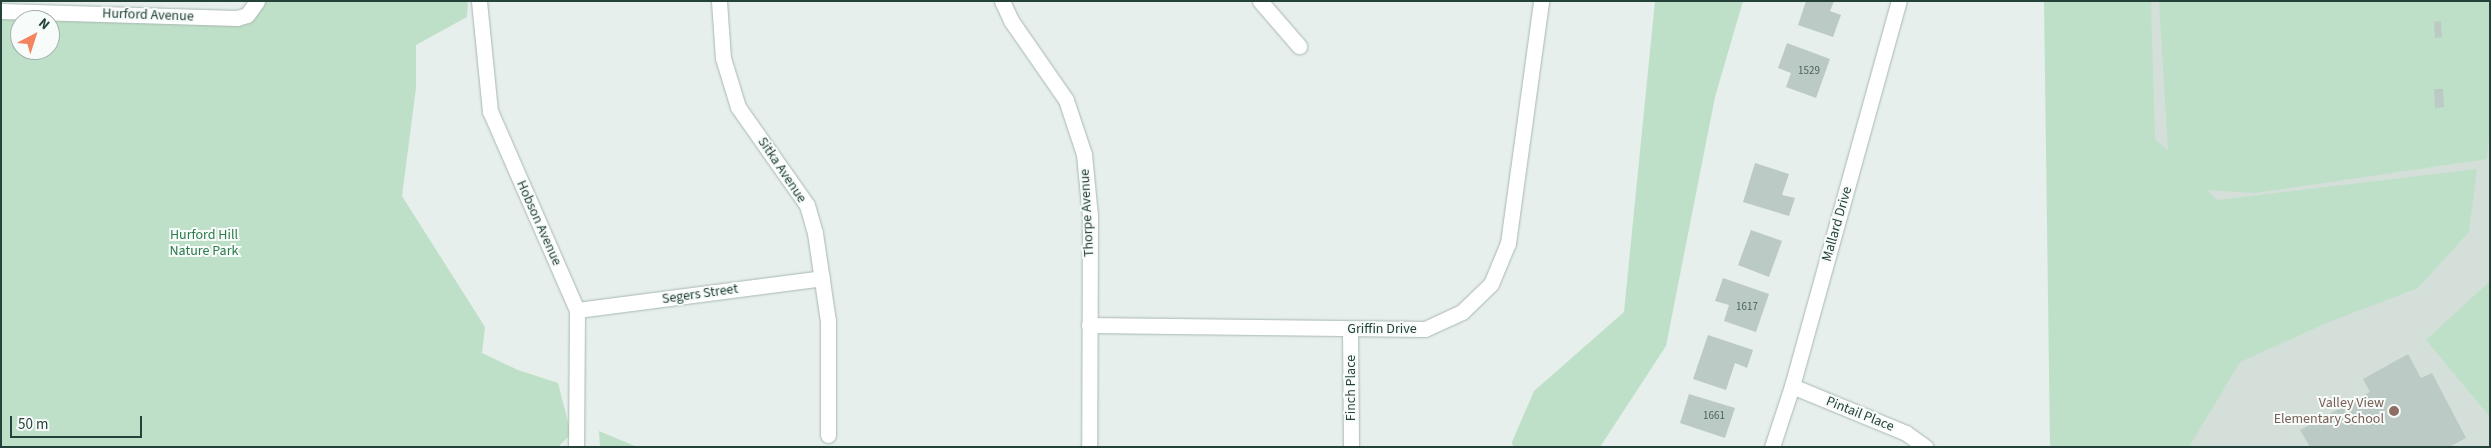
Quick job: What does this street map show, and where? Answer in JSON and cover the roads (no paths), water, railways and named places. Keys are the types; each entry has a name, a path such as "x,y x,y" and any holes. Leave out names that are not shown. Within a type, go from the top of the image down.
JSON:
{"street":[{"name":"Hurford Avenue","path":"1,11 237,18 247,15 257,1"},
{"name":"Hobson Avenue","path":"479,1 490,111 577,310 576,447"},
{"name":"Sitka Avenue","path":"720,1 723,58 738,107 806,205 816,233 828,321 828,434"},
{"name":"Thorpe Avenue","path":"1002,1 1012,22 1066,100 1084,154 1090,216 1088,447"},
{"path":"1260,1 1299,46"},
{"name":"Griffin Drive","path":"1089,325 1425,329 1462,312 1491,284 1508,243 1541,1"},
{"name":"Mallard Drive","path":"1772,447 1792,386 1900,1"},
{"name":"Segers Street","path":"577,310 822,278"},
{"name":"Finch Place","path":"1350,329 1351,447"},
{"name":"Pintail Place","path":"1792,386 1906,433 1925,447"}],"place":[{"name":"Valley View Elementary School","path":"2394,411"}],"park label":[{"name":"Hurford Hill Nature Park","path":"204,244"}]}
